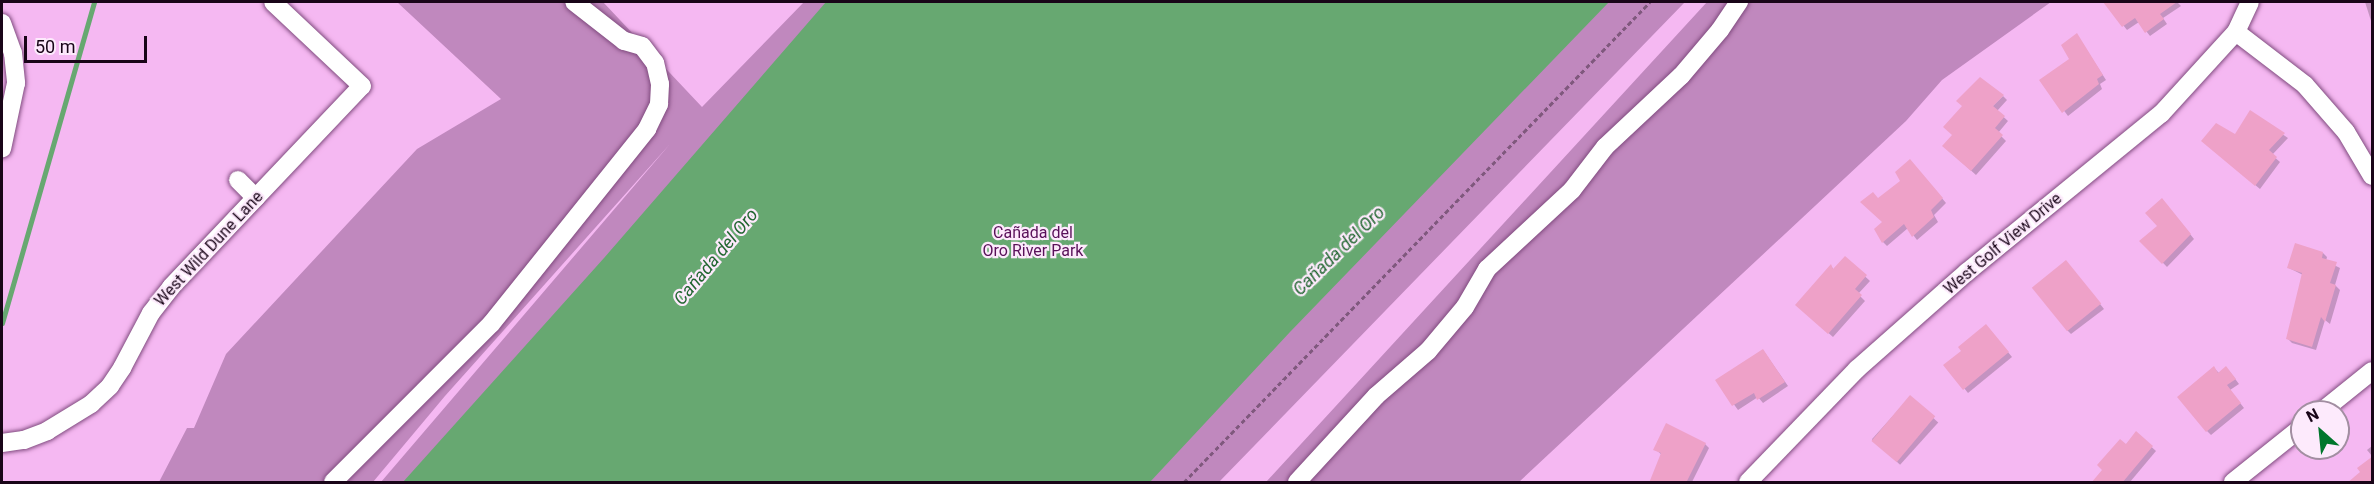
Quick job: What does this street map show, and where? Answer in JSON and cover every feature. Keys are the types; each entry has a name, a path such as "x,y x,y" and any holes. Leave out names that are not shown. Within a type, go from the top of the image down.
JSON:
{"street":[{"name":"West Wild Dune Lane","path":"2,444 24,440 47,431 91,404 122,368 151,313 171,287 362,86 273,2"},
{"path":"333,483 491,324 647,129 659,104 660,84 655,63 642,46 624,41 574,2"},
{"path":"1297,483 1376,396 1428,351 1465,307 1487,269 1572,190 1605,147 1681,76 1720,30 1739,2"},
{"name":"West Golf View Drive","path":"1748,483 1874,354 1967,273 2161,114 2236,32 2250,2"},
{"path":"2,23 13,53 16,83 2,149"},
{"path":"2236,32 2305,85 2346,132 2373,176"},
{"path":"238,180 256,198"},
{"path":"2336,400 2373,371"},
{"path":"2233,483 2290,437"}],"path":[{"path":"1184,483 1650,2"}],"green space":[{"name":"Cañada del Oro River Park","path":"397,2 603,2 702,107 804,2 1685,2 1219,482 381,482 670,144 445,396 373,482 159,482 187,428 194,428 226,354 417,149 501,99"},
{"path":"1707,2 2051,2 1942,80 1906,121 1519,482 1266,482"}],"water":[{"name":"Cañada del Oro River Park","path":"826,2 1609,2 1290,332 1150,482 403,482 604,258"}],"building":[{"path":"2103,2 2177,2 2160,14 2164,19 2145,33 2135,18 2122,27"},
{"path":"2077,33 2103,75 2097,79 2099,84 2062,113 2039,80 2069,59 2061,45"},
{"path":"1980,77 2004,95 1993,106 2005,116 1995,128 2003,135 1971,171 1942,146 1952,135 1943,127 1962,106 1956,101"},
{"path":"2250,110 2285,133 2269,150 2277,157 2255,186 2201,141 2216,123 2235,134"},
{"path":"1910,159 1943,198 1931,210 1934,217 1912,237 1904,224 1882,243 1874,229 1882,222 1860,202 1873,192 1878,198 1900,181 1895,172"},
{"path":"2162,198 2191,234 2162,264 2139,241 2157,226 2145,213"},
{"path":"2295,243 2323,252 2322,258 2337,262 2330,283 2336,285 2325,322 2321,317 2312,347 2286,339 2302,273 2287,268"},
{"path":"1845,256 1867,275 1855,289 1862,295 1828,334 1795,305 1831,264 1833,269"},
{"path":"2066,260 2101,304 2067,331 2032,288"},
{"path":"1986,324 2009,352 1963,390 1943,365 1961,351 1958,347"},
{"path":"1763,349 1785,382 1757,400 1754,393 1732,406 1715,380"},
{"path":"2214,366 2218,373 2226,366 2236,379 2227,385 2241,403 2206,432 2177,397"},
{"path":"1910,395 1935,416 1897,462 1871,441"},
{"path":"1666,423 1706,443 1686,483 1649,483 1661,453 1653,450"},
{"path":"2136,431 2153,446 2122,483 2091,483 2102,470 2097,465 2120,439 2126,444"},
{"path":"2373,456 2373,483 2347,483 2360,472 2357,468"}],"waterway":[{"path":"2,323 94,2"}],"water label":[{"name":"Cañada del Oro","path":"1339,251"},
{"name":"Cañada del Oro","path":"716,257"}]}
